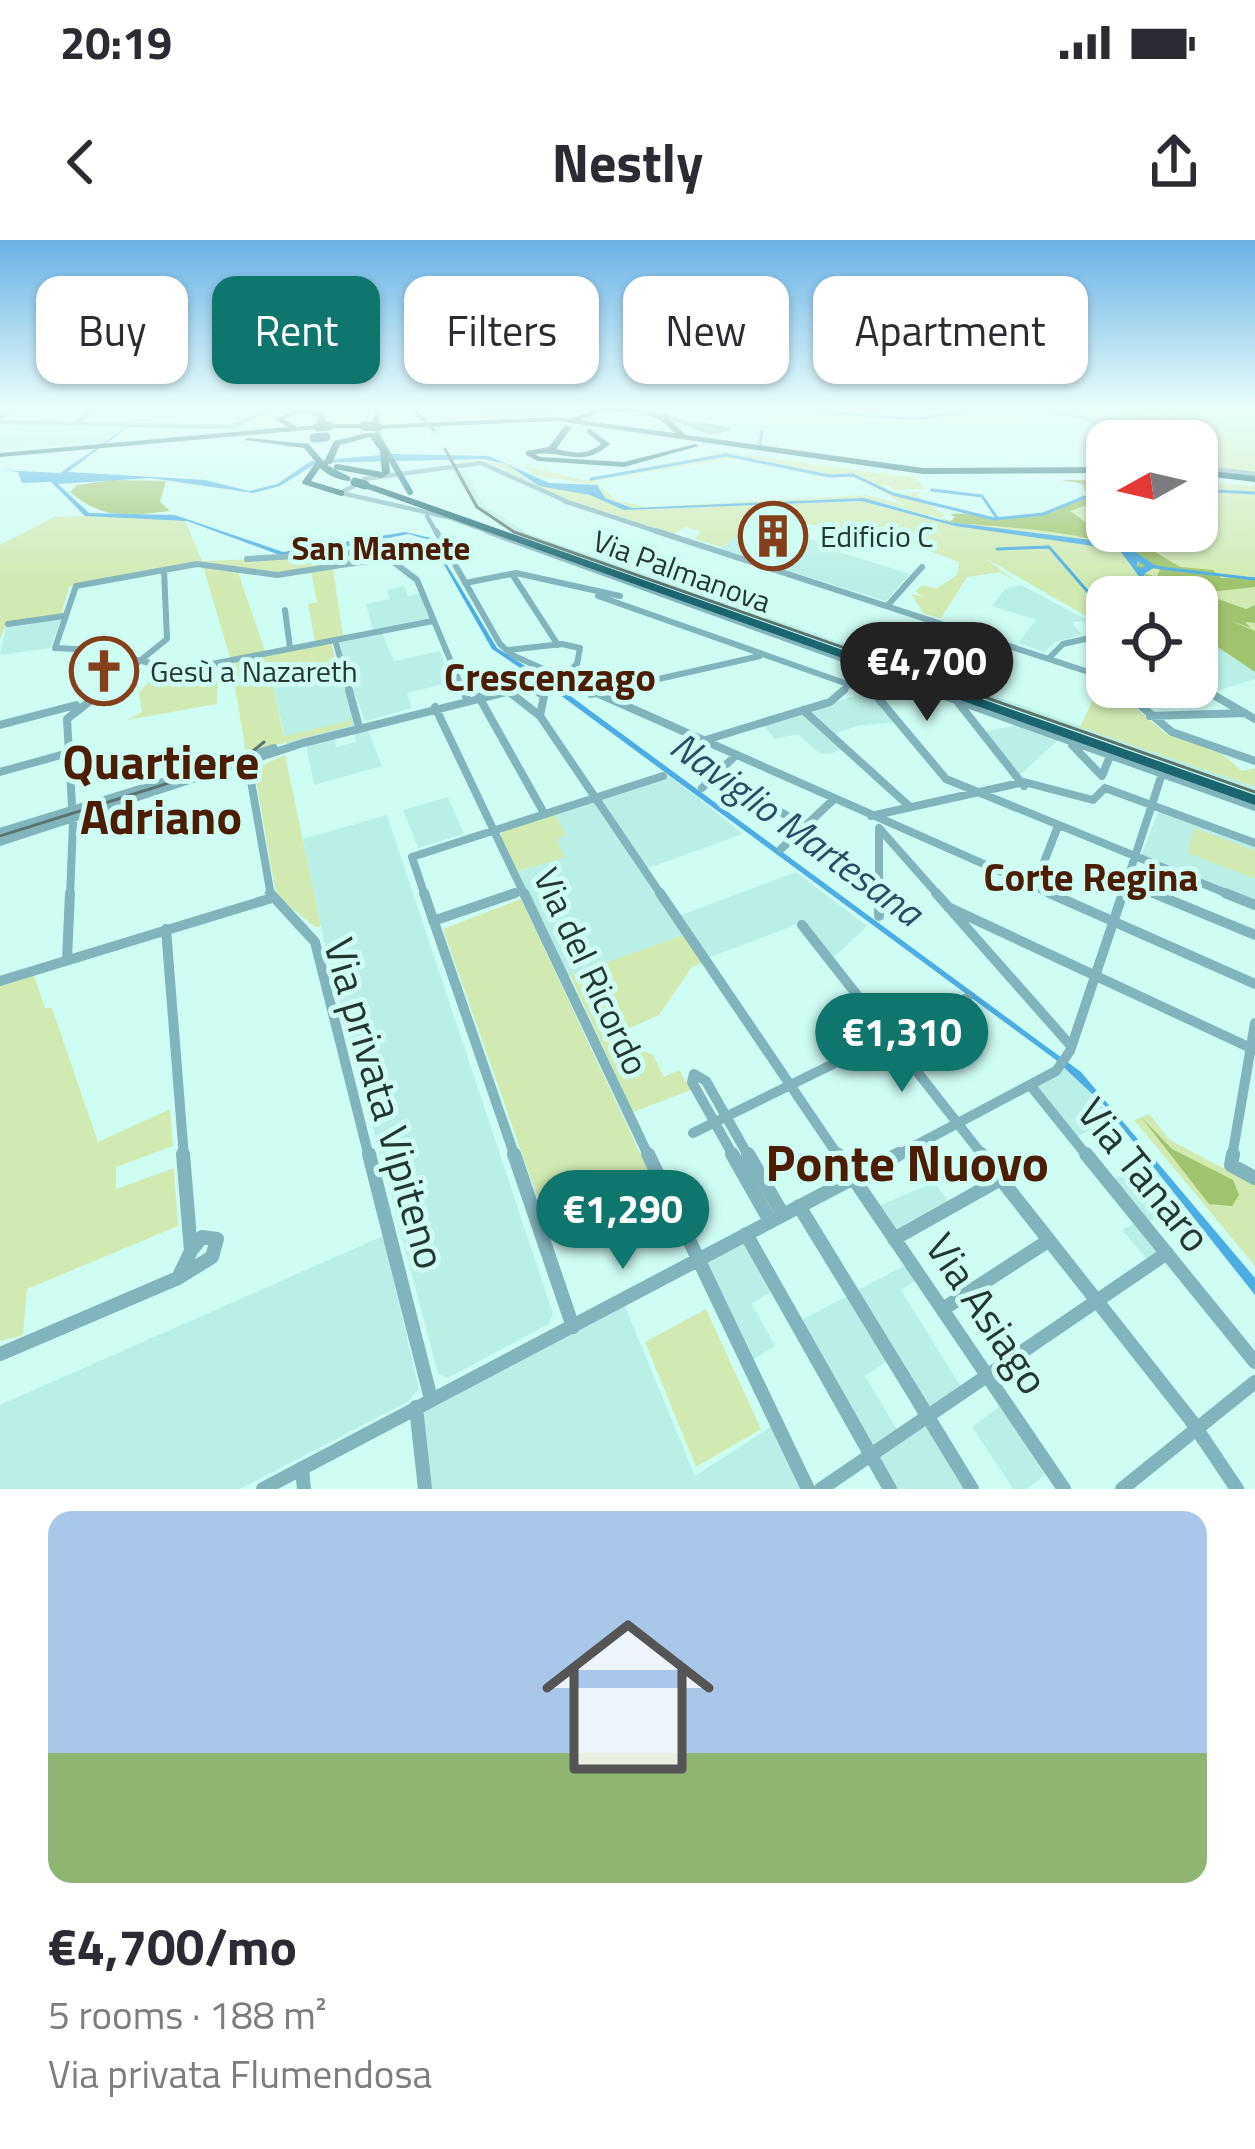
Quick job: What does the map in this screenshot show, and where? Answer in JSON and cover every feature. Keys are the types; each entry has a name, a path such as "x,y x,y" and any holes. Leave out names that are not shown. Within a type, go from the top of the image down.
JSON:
{"highway":[{"path":"318,467 305,479 326,488 357,485 389,474"},
{"name":"Via Palmanova","path":"332,467 357,485 1255,801"},
{"path":"388,467 409,495"},
{"path":"867,467 937,477 1086,473"},
{"path":"908,467 934,472 1086,473"},
{"path":"1218,474 1255,478"},
{"name":"Via Palmanova","path":"357,485 409,495 1255,801"}],"street":[{"path":"357,485 389,474 455,467"},
{"path":"494,467 580,507 1086,670"},
{"name":"Via Palmanova","path":"357,485 431,518 452,519 1162,774 1255,801"},
{"path":"431,518 465,583 514,652 548,674 1255,984"},
{"path":"247,559 365,549 386,558 416,579 467,699"},
{"path":"386,558 281,575 208,564 74,587 59,646 183,670 434,621"},
{"path":"888,605 922,567"},
{"path":"67,959 72,815 66,720 168,636 164,570"},
{"path":"465,583 512,574 620,596"},
{"path":"512,574 558,645"},
{"path":"598,596 877,695 940,775 1255,905"},
{"path":"285,610 290,648"},
{"path":"8,625 64,616"},
{"path":"719,641 740,623"},
{"path":"1050,657 1063,644 1086,639"},
{"path":"334,640 358,727"},
{"path":"514,652 558,645 581,648 575,667 560,680"},
{"path":"596,693 760,656"},
{"path":"699,742 834,701 871,670"},
{"path":"866,691 871,670"},
{"path":"72,815 236,759 508,691 548,674"},
{"path":"508,691 540,716 545,698 530,684"},
{"path":"479,697 544,813"},
{"path":"1218,697 1255,719"},
{"path":"957,701 1023,785"},
{"name":"Via del Ricordo","path":"435,707 808,1489"},
{"path":"0,725 75,708"},
{"path":"1141,708 1178,735 1255,761"},
{"path":"802,710 909,806"},
{"path":"1150,716 1245,713"},
{"name":"Via Asiago","path":"540,716 1064,1489"},
{"path":"1067,740 1102,776 1111,755"},
{"path":"0,837 248,764 303,742"},
{"path":"248,764 266,751"},
{"path":"0,772 68,753"},
{"path":"702,788 734,757"},
{"path":"236,759 248,764"},
{"path":"0,981 271,896 248,764"},
{"path":"263,1489 1053,1072 1071,1048 1162,774"},
{"path":"716,775 805,826"},
{"path":"572,1327 413,855 662,776"},
{"path":"877,822 909,806 1023,785 1095,800 1104,788 1255,843"},
{"path":"781,849 833,800"},
{"path":"877,822 1071,1048"},
{"path":"877,822 879,916"},
{"path":"1034,888 1055,823"},
{"path":"1126,882 1255,935"},
{"path":"433,921 520,891"},
{"name":"Via privata Vipiteno","path":"271,896 315,942 424,1403 425,1489"},
{"path":"948,907 1253,1049"},
{"path":"802,925 1197,1429 1237,1489"},
{"path":"0,1354 178,1278 194,1256 166,929"},
{"path":"693,1133 968,998"},
{"path":"1255,1023 1250,1086 1231,1165 1255,1178"},
{"name":"Via Tanaro","path":"1030,1085 1255,1362"},
{"path":"720,1120 777,1218"},
{"path":"894,1239 999,1180"},
{"path":"799,1206 972,1489"},
{"path":"194,1256 211,1258 218,1245 212,1236 195,1233"},
{"path":"746,1234 890,1489"},
{"path":"943,1309 1048,1241"},
{"path":"821,1489 1167,1252"},
{"path":"1122,1489 1255,1382"},
{"path":"302,1468 304,1489"}],"shaded area":[{"path":"464,469 484,506 527,533 1255,787 1255,794 512,532 474,507 452,470"},
{"path":"753,523 817,541 825,534 849,541 839,552 910,574 886,601 719,549"},
{"path":"1021,585 1086,619 1072,622 1082,635 1055,642 1045,652 1018,643 1036,620 992,606 1005,589"},
{"path":"404,586 408,596 422,593 433,621 381,631 394,661 440,651 452,682 407,693 412,708 365,721 347,672 359,727 287,746 273,687 343,670 336,640 374,633 366,604 390,599 387,590"},
{"path":"63,615 50,648 0,655 7,623"},
{"path":"1218,639 1255,672 1255,679 1218,690"},
{"path":"870,692 897,722 856,726 832,735 844,748 830,754 819,753 798,734 775,739 761,722"},
{"path":"1019,725 1058,740 1019,776 982,732"},
{"path":"367,728 382,766 314,785 306,745 334,738 336,747 356,742 354,731"},
{"path":"668,774 743,834 645,869 676,917 796,872 867,926 830,961 800,923 705,959 687,934 563,978 512,874 564,856 542,814"},
{"path":"448,797 464,834 418,848 403,810"},
{"path":"1159,810 1255,845 1255,900 1141,856"},
{"path":"387,815 553,1314 549,1324 448,1378 438,1374 323,937 303,839"},
{"path":"1065,1068 1115,1120 1073,1138 1030,1085"},
{"path":"1148,1162 1183,1205 1144,1224 1167,1253 1151,1264 1122,1230 1139,1221 1108,1181"},
{"path":"934,1182 952,1206 894,1239 874,1208"},
{"path":"746,1234 776,1288 752,1304 775,1346 747,1363 697,1260"},
{"path":"383,1236 419,1388 409,1401 240,1489 0,1489 0,1405"},
{"path":"911,1262 921,1277 901,1290 964,1392 929,1418 972,1489 890,1489 796,1323","holes":["891,1358 929,1417 901,1436 865,1376"]},
{"path":"624,1304 695,1476 775,1424 808,1489 428,1489 419,1410"},
{"path":"1005,1402 1051,1470 1027,1489 1013,1489 972,1427"}],"green space":[{"path":"500,467 510,467 530,483 590,495 624,510 861,501 954,526 965,509 1011,517 1043,513 1086,495 1086,552 1218,552 1218,483 1255,486 1255,672 1218,648 1218,576 1086,576 1086,616 985,558 1018,583 1000,572 967,577 941,618 924,614 911,594 923,597 915,591 923,585 936,589 957,575 959,562 901,540 850,539 831,527 806,524 792,535 754,523 721,547 695,539 701,531 685,527 674,534 546,493"},
{"path":"526,467 583,480 648,467 677,467 594,481 617,501 649,507 866,495 905,505 858,477 824,477 783,467 837,467 916,478 925,489 895,490 885,483 884,488 900,495 922,491 917,496 945,515 939,518 864,498 632,508 605,498 595,485 535,475"},
{"path":"1218,467 1255,467 1255,473 1218,469"},
{"path":"166,481 160,502 170,511 105,512 70,492 77,485"},
{"path":"1086,496 1086,505 1070,511 1086,523 1086,538 949,522 939,518 951,521 955,517 950,514 956,514 1006,518 1054,510"},
{"path":"150,514 184,518 202,561 321,557 324,566 274,573 198,562 76,584 69,587 61,615 7,623 0,639 0,545 54,517"},
{"path":"1130,552 1155,552 1180,567 1213,570 1221,578 1255,577 1255,587 1218,591 1218,576 1157,576 1160,569 1137,568 1140,557"},
{"path":"203,566 238,572 265,651 230,658"},
{"path":"333,568 343,636 315,642 308,604 317,602 311,572"},
{"path":"1218,599 1246,609 1255,605 1255,623 1245,622 1251,628 1229,620 1255,631 1255,672 1218,647"},
{"path":"331,642 338,671 273,687 284,736 348,721 350,715 352,725 246,753 231,663"},
{"path":"159,672 192,672 196,681 218,675 217,704 127,720 142,712 139,692"},
{"path":"1089,708 1135,708 1165,733 1222,754 1242,771 1255,768 1255,787 1080,727"},
{"path":"285,755 321,926 315,927 278,897 274,883 254,769"},
{"path":"554,813 566,835 556,839 565,857 516,872 500,836 505,828"},
{"path":"1194,828 1255,851 1255,879 1187,853"},
{"path":"521,899 659,1194 553,1242 443,929"},
{"path":"684,935 702,963 692,967 659,1015 621,1032 628,1045 653,1055 664,1077 679,1070 691,1090 633,1112 570,975"},
{"path":"34,975 45,1008 52,1008 98,1142 170,1109 173,1146 116,1167 116,1189 174,1168 178,1226 27,1289 23,1335 0,1341 0,985"},
{"path":"1149,1114 1170,1140 1255,1185 1255,1266 1134,1120"},
{"path":"1142,1118 1172,1149 1233,1180 1239,1195 1232,1206 1209,1204"},
{"path":"706,1309 761,1429 696,1467 645,1342"}],"water":[{"path":"74,467 68,472 205,480 249,491 277,484 302,467 310,467 280,486 253,493 150,478 58,484 89,513 175,515 283,552 405,532 431,538 497,648 561,689 1081,1072 1255,1278 1255,1295 1105,1106 1056,1060 492,649 430,540 408,534 312,554 277,554 187,521 85,516 51,482 22,483 18,472 0,470 60,473"},
{"path":"511,467 549,483 597,485 605,498 632,508 864,498 949,522 1086,539 1086,545 955,526 861,501 624,510 590,495 539,486"},
{"path":"1121,552 1139,554 1137,567 1151,568 1139,576"}],"waterway":[{"path":"591,479 657,467"},
{"path":"786,467 829,476 853,475 893,494 994,519 1043,514 1086,497"},
{"path":"932,490 982,496 997,518"},
{"path":"1218,491 1255,493"},
{"path":"997,549 1049,547 1086,590"},
{"path":"1131,553 1151,566 1140,573"},
{"path":"1151,566 1167,569"},
{"path":"1169,569 1255,579"}],"tram line":[{"path":"0,836 242,760 264,742"}],"railway":[{"path":"455,467 477,507 514,532 1255,792"}],"place":[{"name":"Edificio C","path":"773,536"},
{"name":"Gesù a Nazareth","path":"104,671"}],"district":[{"name":"San Mamete","path":"381,548"},
{"name":"Crescenzago","path":"550,676"},
{"name":"Quartiere Adriano","path":"161,788"},
{"name":"Corte Regina","path":"1091,876"},
{"name":"Ponte Nuovo","path":"907,1162"}],"water label":[{"name":"Naviglio Martesana","path":"797,828"}]}
